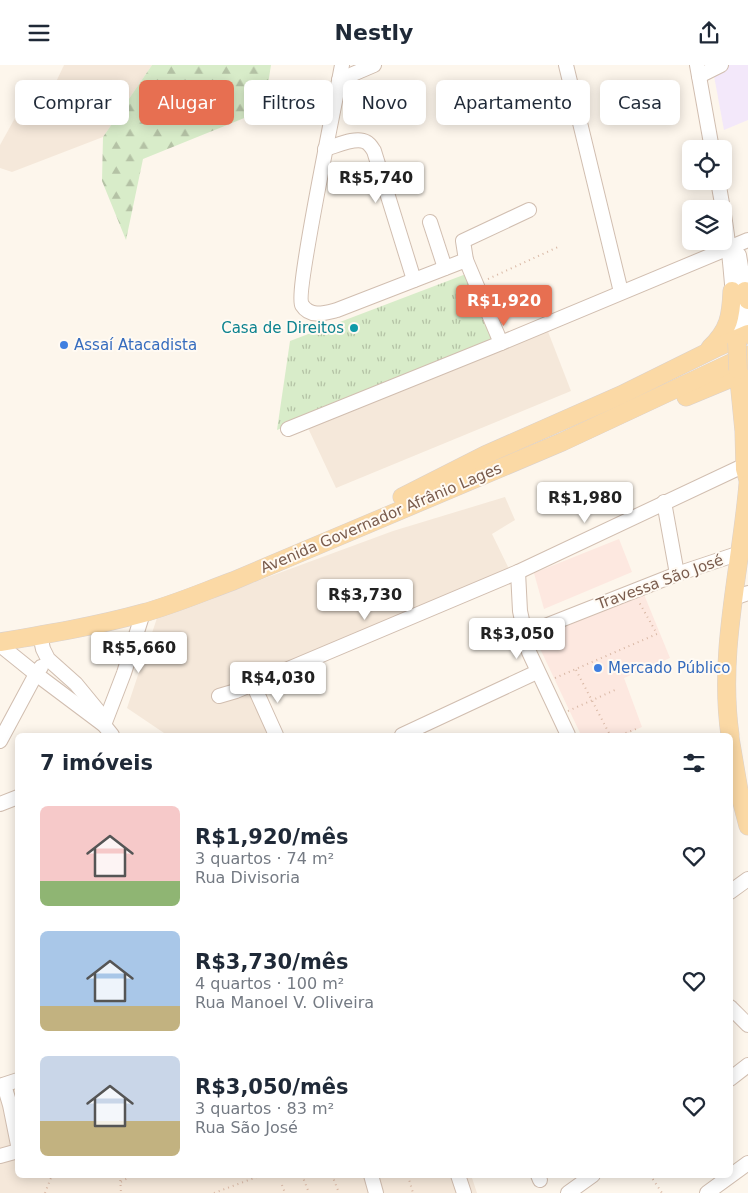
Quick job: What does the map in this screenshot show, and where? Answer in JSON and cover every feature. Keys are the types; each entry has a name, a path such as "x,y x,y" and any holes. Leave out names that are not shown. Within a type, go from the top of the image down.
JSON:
{"main road":[{"path":"738,352 716,343 728,325 742,294"},
{"path":"402,503 443,499 592,440 712,386 738,352"},
{"path":"729,733 726,711 726,667 741,595 740,553 747,485 738,352"},
{"path":"402,503 485,455 621,395 738,352"},
{"name":"Avenida Governador Afrânio Lages","path":"0,632 135,606 184,590 402,503 562,442 738,352"},
{"path":"712,386 728,394 742,407"},
{"name":"Avenida Governador Afrânio Lages","path":"0,643 144,613 233,581 402,503"},
{"path":"733,758 748,826"}],"street":[{"path":"342,65 306,257 300,301 302,306 320,315 466,260"},
{"path":"339,80 374,65"},
{"path":"566,65 621,292"},
{"path":"710,140 698,70 721,65"},
{"path":"325,149 357,140 364,140 369,143 374,151 414,280"},
{"path":"501,343 466,260 463,241 529,210"},
{"path":"430,222 445,268"},
{"path":"732,246 748,240"},
{"path":"288,429 501,343 722,250"},
{"path":"729,250 729,261 742,294 738,352"},
{"path":"220,696 253,684 518,572 664,502 747,485"},
{"path":"664,502 677,574"},
{"name":"Travessa São José","path":"525,634 677,574 740,553"},
{"path":"518,572 520,611 529,652 567,733"},
{"path":"108,730 144,613"},
{"path":"40,635 43,649 48,659 76,684 99,712 108,730"},
{"path":"0,643 36,674 108,730"},
{"path":"0,741 36,674 48,659"},
{"path":"407,733 540,678"},
{"path":"253,684 275,733"},
{"path":"0,804 15,798"},
{"path":"733,890 748,879"},
{"path":"733,1011 748,1025"},
{"path":"733,1077 748,1065"},
{"path":"15,1081 2,1086 10,1105 15,1130"},
{"path":"0,1156 15,1152"},
{"path":"733,1174 748,1163"},
{"path":"372,1178 376,1193"},
{"path":"459,1178 464,1193"},
{"path":"568,1193 589,1178"},
{"path":"708,1193 728,1178"}],"path":[{"path":"476,284 558,247"},
{"path":"540,678 576,670 657,634 633,591"},
{"path":"576,670 609,733"},
{"path":"559,715 615,690"},
{"path":"626,733 636,729"},
{"path":"45,1193 51,1178"},
{"path":"120,1178 121,1193"},
{"path":"121,1182 128,1178"},
{"path":"214,1193 254,1178"},
{"path":"303,1178 308,1193"},
{"path":"333,1178 339,1193"},
{"path":"409,1178 414,1193"},
{"path":"652,1178 662,1193"},
{"path":"282,1185 285,1193"}],"shaded area":[{"path":"64,65 152,65 142,80 139,80 139,84 129,99 129,80 57,80"},
{"path":"712,65 748,65 748,120 724,130"},
{"path":"15,118 15,125 111,125 103,137 12,172 0,168 0,145"},
{"path":"547,329 571,391 336,488 308,428"},
{"path":"505,497 515,520 492,534 509,569 250,681 272,733 164,733 127,708 157,618 393,531"},
{"path":"619,539 632,572 544,609 534,573"},
{"name":"Mercado Público","path":"643,592 670,658 624,678 642,727 628,733 580,733 535,638"},
{"path":"15,1088 15,1178 472,1178 477,1193 0,1193 0,1093"}],"green space":[{"path":"152,65 271,65 269,80 244,80 244,118 234,122 234,80 142,80"},
{"path":"139,84 139,125 227,125 143,159 126,240 102,181 103,137 111,125 129,125 129,99"},
{"path":"466,274 494,342 277,430 290,341"}],"place":[{"name":"Casa de Direitos","path":"354,328"},
{"name":"Assaí Atacadista","path":"64,345"},
{"name":"Mercado Público","path":"598,668"}]}
